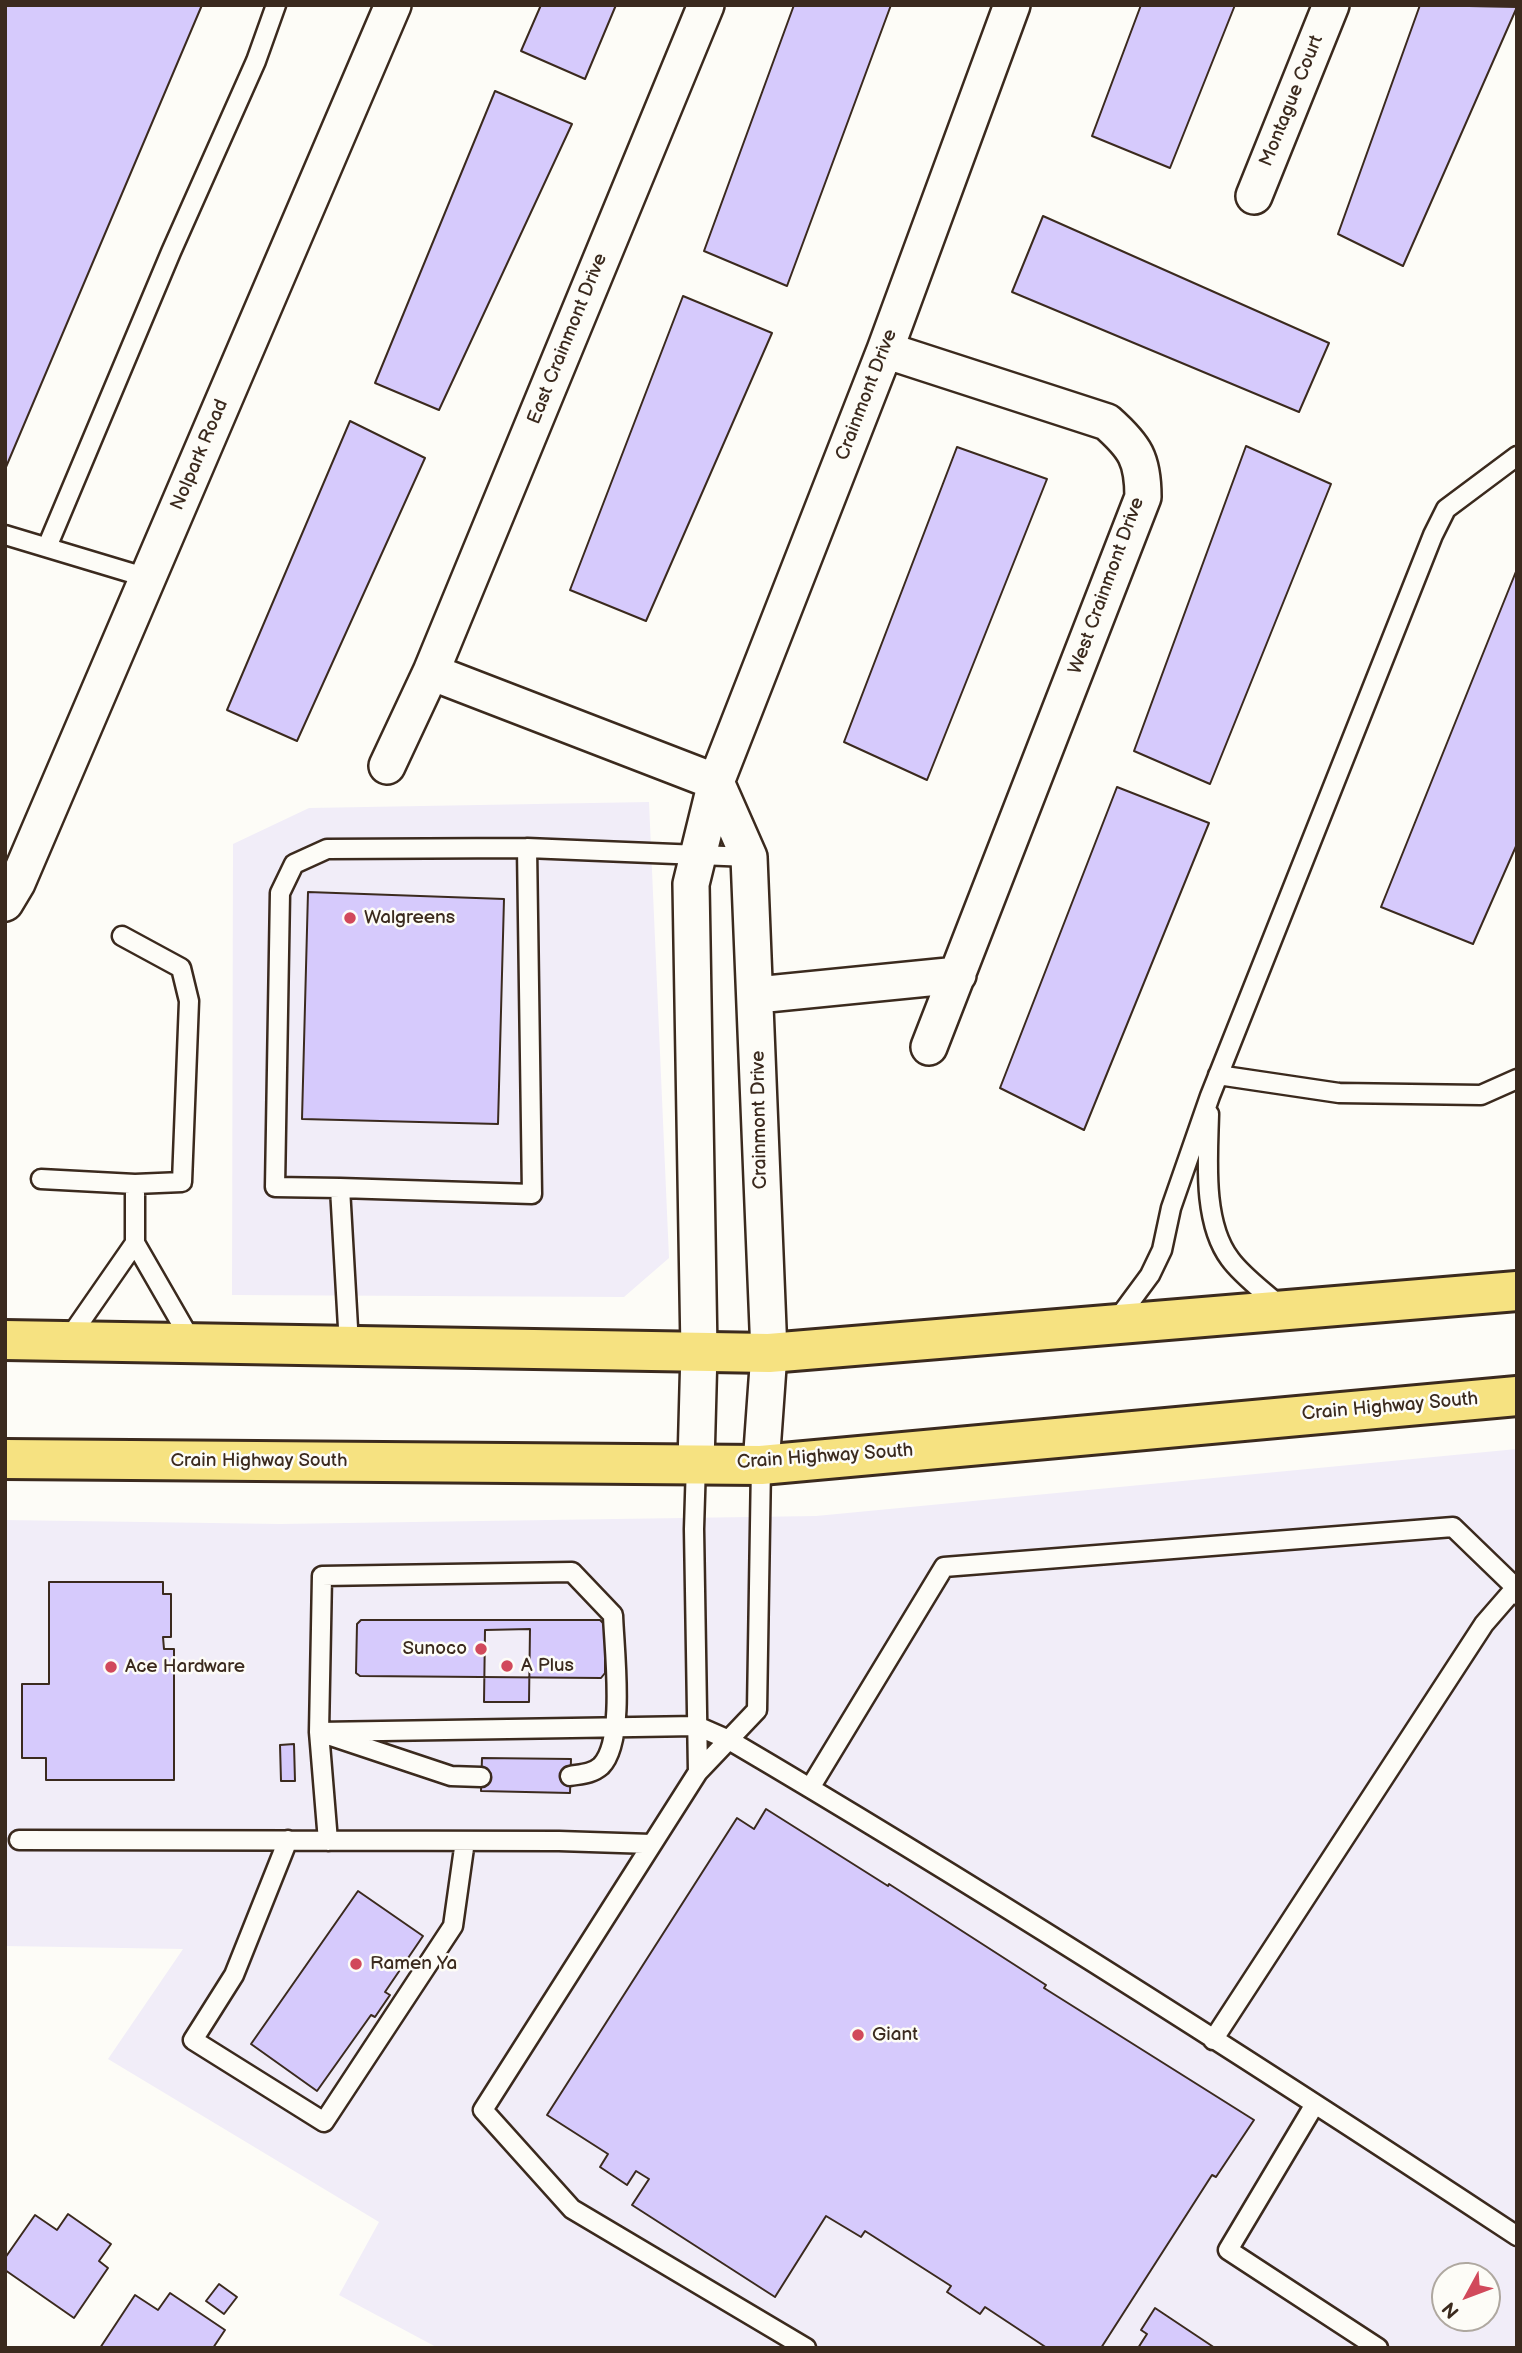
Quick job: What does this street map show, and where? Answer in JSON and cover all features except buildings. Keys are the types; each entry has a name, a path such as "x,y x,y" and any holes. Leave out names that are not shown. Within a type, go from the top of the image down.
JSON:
{"main road":[{"path":"5,1340 769,1353 1517,1291"},
{"name":"Crain Highway South","path":"5,1459 761,1465 1517,1396"}],"street":[{"name":"Nolpark Road","path":"5,903 17,883 393,5"},
{"name":"East Crainmont Drive","path":"387,766 431,672 706,5"},
{"name":"Crainmont Drive","path":"696,1464 699,1351 691,884 716,782 885,350 1012,5"},
{"name":"Montague Court","path":"1254,196 1331,5"},
{"name":"West Crainmont Drive","path":"885,350 1107,422 1130,443 1143,470 1143,497 929,1047"},
{"path":"431,672 716,782"},
{"name":"Crainmont Drive","path":"716,782 749,857 757,995 763,1264 769,1353 761,1465"},
{"path":"757,995 958,975"}],"lane":[{"path":"47,547 171,252 256,61 276,5"},
{"path":"1114,1324 1150,1275 1163,1250 1171,1208 1210,1096 1433,535 1446,509 1517,456"},
{"path":"5,535 148,578"},
{"path":"527,848 532,1194 275,1187 280,893 294,864 327,849 527,848 749,857"},
{"path":"41,1179 135,1184 182,1182 189,1001 181,968 122,936"},
{"path":"1218,1075 1339,1093 1481,1095 1517,1079"},
{"path":"1210,1096 1208,1167 1211,1215 1229,1258 1284,1310"},
{"path":"135,1184 135,1243 192,1342"},
{"path":"340,1188 349,1345"},
{"path":"67,1341 135,1243"},
{"path":"696,1464 698,1772"},
{"path":"761,1465 757,1710 698,1772 484,2110 572,2209 806,2348"},
{"path":"810,1788 944,1567 1453,1527 1516,1589 1484,1624 1213,2040"},
{"path":"328,1841 319,1732 322,1576 572,1572 613,1615 615,1727 602,1765 591,1772 570,1776"},
{"path":"319,1732 697,1726 729,1740 810,1788 1315,2104 1517,2236"},
{"path":"319,1732 451,1776 481,1777"},
{"path":"19,1840 651,1844"},
{"path":"288,1840 234,1975 193,2040 324,2122 453,1926 465,1841"},
{"path":"1315,2104 1228,2250 1378,2348"}],"shaded area":[{"path":"649,802 669,1258 624,1297 232,1295 233,844 309,808"},
{"path":"1517,1449 1517,2348 438,2348 339,2295 379,2222 108,2059 183,1949 5,1946 5,1520 280,1524 816,1516"}],"place":[{"name":"Walgreens","path":"350,918"},
{"name":"Sunoco","path":"481,1649"},
{"name":"A Plus","path":"507,1666"},
{"name":"Ace Hardware","path":"111,1667"},
{"name":"Ramen Ya","path":"356,1964"},
{"name":"Giant","path":"858,2035"}]}
